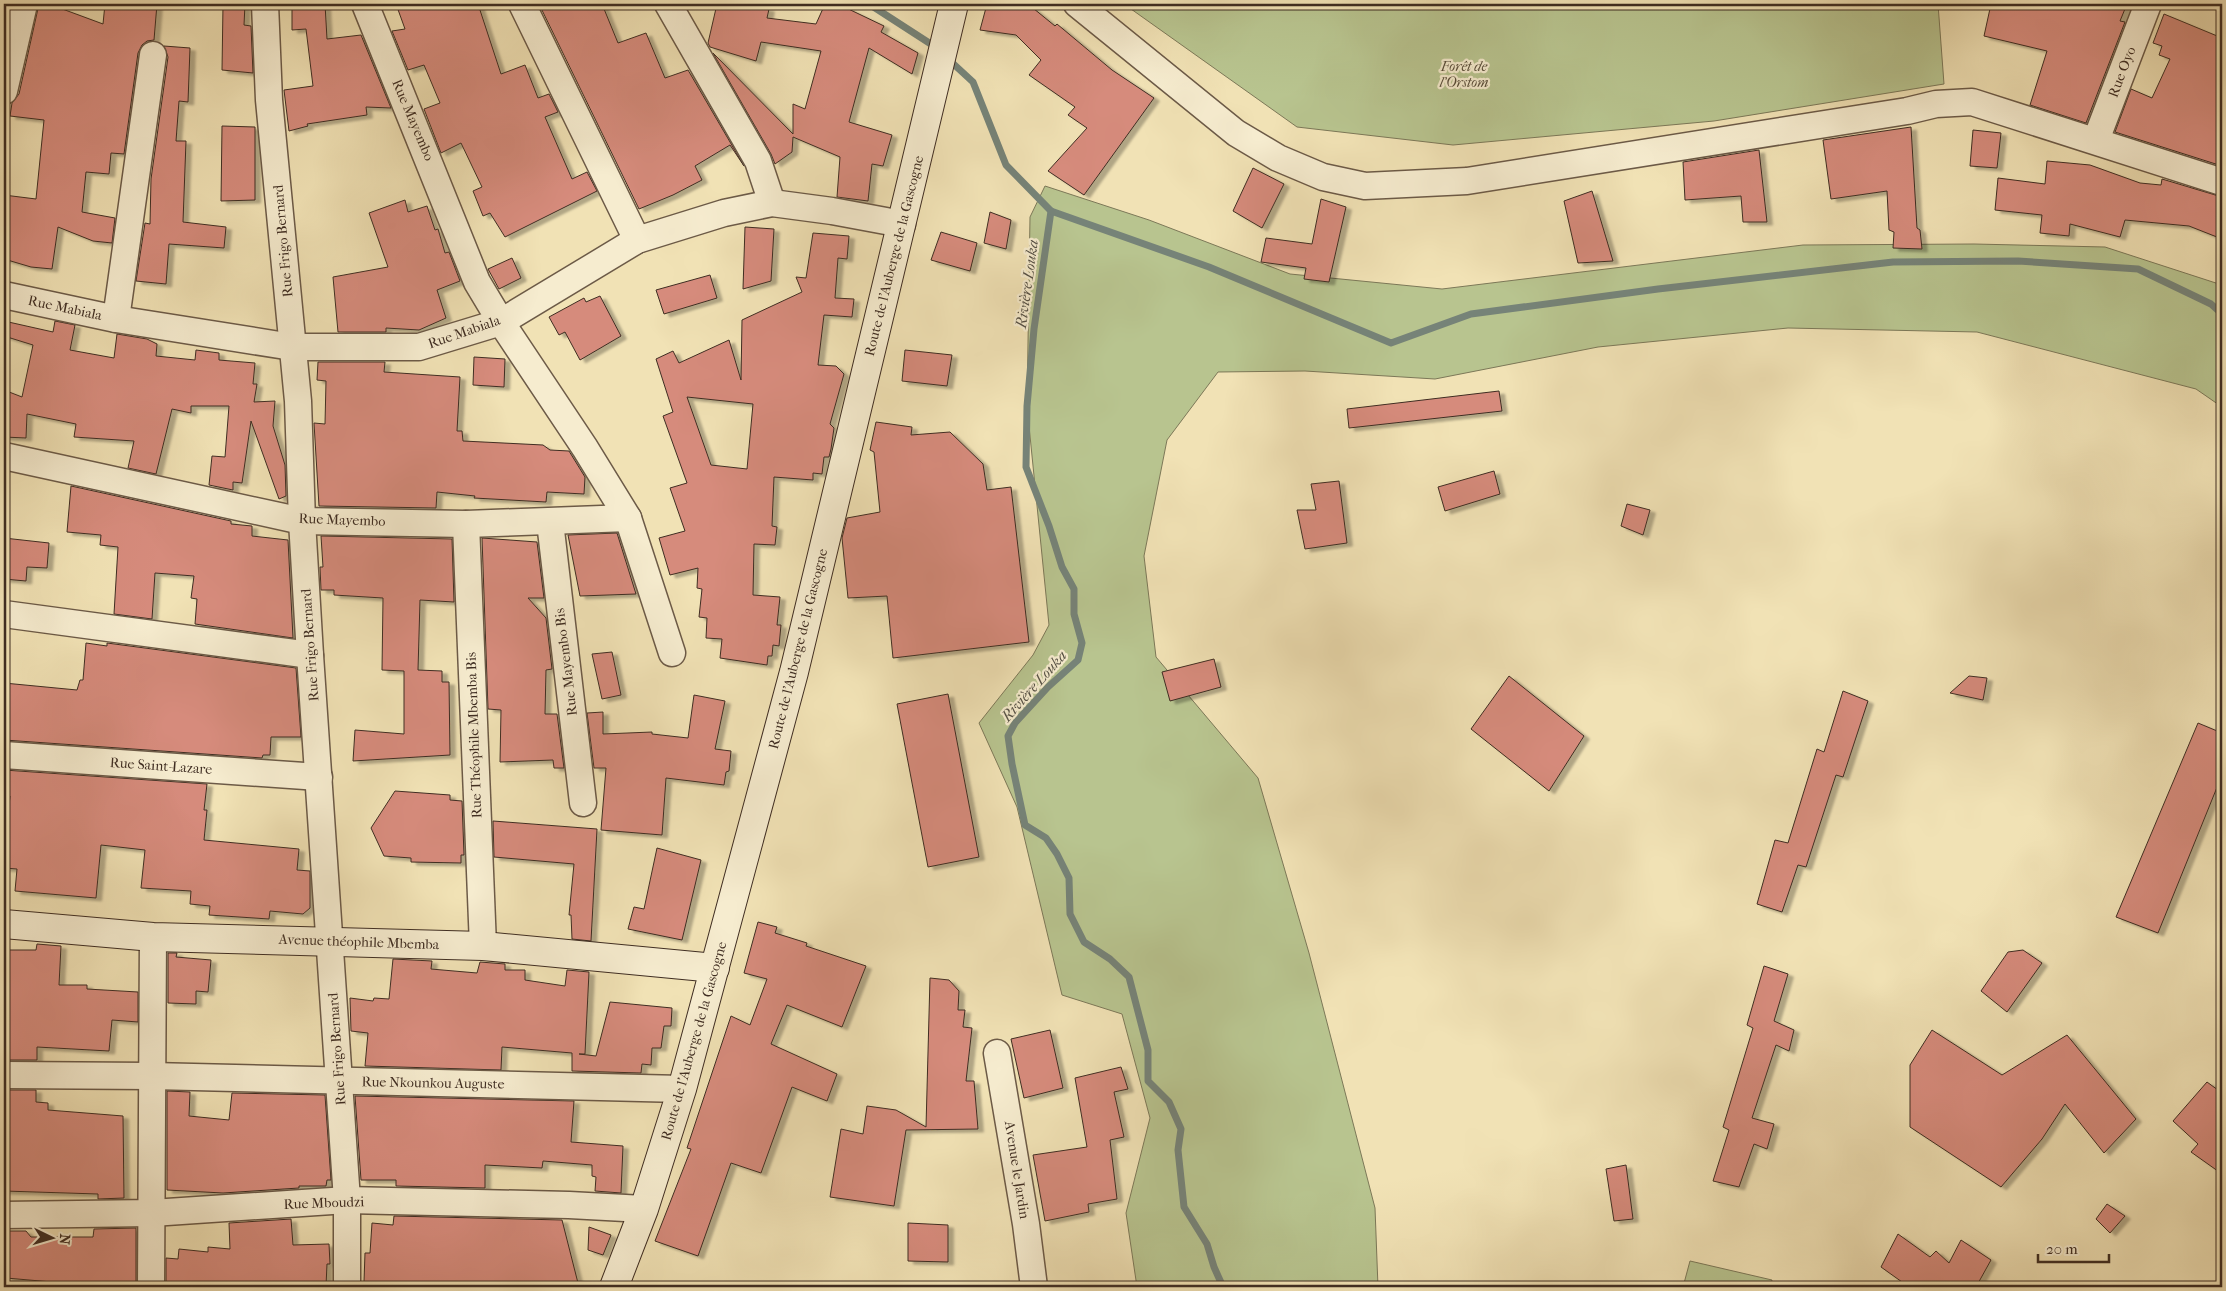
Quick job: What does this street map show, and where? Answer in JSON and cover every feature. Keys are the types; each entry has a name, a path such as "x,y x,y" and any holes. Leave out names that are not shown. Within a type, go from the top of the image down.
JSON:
{"street":[{"path":"4,91 24,4"},
{"name":"Rue Frigo Bernard","path":"265,4 270,100 298,402 302,520 310,655 347,1200 347,1287"},
{"name":"Rue Mayembo","path":"366,4 369,16 432,166 477,282 500,322 585,448 628,518 672,653"},
{"path":"522,4 637,240"},
{"path":"668,4 758,161 772,203"},
{"name":"Route de l'Auberge de la Gascogne","path":"614,1287 644,1209 682,1089 794,672 954,4"},
{"path":"1077,4 1236,133 1278,158 1323,177 1365,186 1467,181 1887,114 1936,104 1972,102 2096,140 2222,182"},
{"name":"Rue Oyo","path":"2096,140 2148,4"},
{"path":"116,319 153,55"},
{"name":"Rue Mabiala","path":"4,295 116,319 292,347 419,347 500,322 637,240 724,213 772,203 902,224"},
{"name":"Rue Mayembo","path":"4,456 302,520 466,524 628,518"},
{"name":"Rue Mayembo Bis","path":"550,522 583,803"},
{"name":"Rue Théophile Mbemba Bis","path":"466,524 483,946"},
{"path":"4,614 310,655"},
{"name":"Rue Saint-Lazare","path":"4,755 319,777"},
{"name":"Avenue théophile Mbemba","path":"4,924 153,937 329,940 483,946 715,968"},
{"path":"151,1287 153,937"},
{"name":"Avenue le Jardin","path":"997,1053 1026,1224 1034,1287"},
{"name":"Rue Nkounkou Auguste","path":"4,1075 152,1076 682,1089"},
{"name":"Rue Mboudzi","path":"4,1215 152,1213 347,1200 569,1205 644,1209"}],"green space":[{"name":"Forêt de l'Orstom","path":"1124,4 1938,4 1944,84 1714,121 1453,145 1297,127"},
{"path":"1045,186 1149,220 1290,274 1442,289 1803,245 1974,244 2105,247 2222,285 2222,407 2196,389 1977,332 1788,328 1598,347 1435,379 1305,371 1218,372 1167,440 1144,556 1156,657 1258,778 1309,953 1375,1208 1378,1287 1137,1287 1126,1213 1150,1118 1122,1014 1062,995 1017,807 979,723 1033,655 1049,625 1027,406 1030,217"},
{"path":"1690,1261 1772,1280 1771,1287 1683,1287"}],"building":[{"path":"39,4 56,9 57,7 103,24 105,4 157,4 154,40 147,41 142,45 138,53 124,154 111,153 109,174 86,172 82,212 115,218 112,243 93,241 58,227 52,269 31,267 4,259 4,195 36,199 44,120 10,116 12,103 19,94"},
{"path":"245,4 244,25 251,26 253,73 222,70 223,5"},
{"path":"325,4 327,39 361,35 391,108 366,107 367,115 307,124 308,126 289,131 284,90 313,86 306,29 292,30 292,7"},
{"path":"396,4 478,4 501,74 525,65 538,98 549,94 558,112 545,117 572,179 587,172 597,191 505,237 490,213 483,216 473,191 482,187 461,143 441,153 424,109 440,103 424,65 408,70 392,31 405,29"},
{"path":"539,4 602,4 618,43 646,33 665,78 688,70 744,166 730,145 695,166 702,180 639,209"},
{"path":"717,4 748,4 769,9 767,18 816,24 825,4 838,4 884,26 881,32 918,53 912,74 869,48 849,122 892,135 883,166 872,164 868,201 837,197 840,157 793,137 792,152 775,164 713,53 793,134 793,104 805,109 821,51 761,42 756,61 710,47 708,43"},
{"path":"987,4 1028,4 1055,26 1057,24 1112,70 1154,98 1084,195 1048,171 1087,128 1068,115 1075,107 1029,75 1041,60 1016,35 980,30"},
{"path":"1991,4 2127,4 2120,21 2125,22 2086,123 2030,105 2047,51 1984,36"},
{"path":"2164,14 2222,38 2222,166 2115,132 2131,89 2152,98 2170,59 2159,55 2162,46 2153,43"},
{"path":"164,46 190,48 188,102 179,101 176,141 186,141 183,222 226,227 224,248 169,244 166,284 136,281 145,223 150,224 151,179 168,57"},
{"path":"222,126 255,127 255,200 221,201"},
{"path":"1911,127 1917,228 1920,230 1922,249 1893,248 1894,232 1889,230 1887,191 1831,199 1823,140"},
{"path":"1973,130 2001,133 1997,168 1970,166"},
{"path":"1759,150 1767,222 1743,222 1741,196 1685,200 1683,162"},
{"path":"2047,161 2090,165 2140,183 2161,185 2162,179 2222,197 2222,239 2189,226 2125,220 2120,237 2070,224 2069,236 2040,233 2042,215 1995,210 1998,178 2045,184"},
{"path":"1253,168 1284,184 1262,228 1233,211"},
{"path":"1592,191 1613,261 1578,263 1564,201"},
{"path":"1321,199 1346,207 1329,282 1304,279 1306,268 1261,262 1266,238 1312,244"},
{"path":"405,200 408,212 427,206 435,230 438,229 445,253 449,252 460,281 437,290 446,318 419,330 386,328 386,332 338,332 333,277 388,267 369,213"},
{"path":"990,212 1011,220 1006,249 984,243"},
{"path":"745,227 774,229 771,281 743,289"},
{"path":"941,232 977,243 970,271 931,260"},
{"path":"813,233 849,236 847,259 838,258 835,298 854,299 852,317 824,315 818,365 836,366 844,374 830,424 834,428 831,449 829,457 824,457 822,474 813,473 813,480 774,477 772,526 777,527 775,545 754,544 753,595 780,597 777,625 781,625 779,646 773,645 772,656 768,656 767,665 720,658 722,639 706,638 707,618 699,617 702,589 697,588 698,568 670,575 659,538 685,531 670,488 687,483 663,416 673,412 656,359 673,351 679,363 729,340 741,380 742,320 802,292 796,277 806,278","holes":["687,397 753,404 747,469 711,465"]},
{"path":"512,258 521,278 499,289 488,269"},
{"path":"710,275 717,298 664,314 656,290"},
{"path":"600,296 621,336 580,360 565,332 559,335 549,317 584,298 586,302"},
{"path":"4,321 53,332 55,321 75,325 70,350 114,358 117,334 147,339 157,344 156,356 195,360 196,350 219,353 219,360 255,363 253,384 257,384 254,402 275,401 273,426 285,465 286,496 279,499 251,421 242,483 233,482 233,490 209,485 212,456 225,457 229,406 191,406 191,413 172,409 156,474 128,468 134,441 74,437 76,424 27,414 26,438 4,437 4,390 22,397 33,345 4,336"},
{"path":"905,350 952,355 947,386 902,381"},
{"path":"474,357 505,359 504,387 473,385"},
{"path":"318,362 385,362 384,372 460,377 457,431 462,431 463,441 543,445 550,450 569,451 585,477 584,494 547,492 546,502 474,498 475,496 437,492 436,508 319,506 314,423 325,424 326,381 317,380"},
{"path":"1499,391 1502,411 1349,428 1347,409"},
{"path":"876,422 912,427 911,435 950,432 983,464 987,490 1011,487 1029,642 893,658 887,596 848,598 842,538 847,518 880,512 874,452 870,450"},
{"path":"1494,471 1500,494 1445,511 1438,487"},
{"path":"1339,481 1347,543 1305,549 1297,510 1316,510 1311,484"},
{"path":"71,486 231,521 231,524 252,526 252,536 288,540 293,638 195,624 197,599 191,598 194,576 155,573 152,619 114,614 118,547 100,545 101,535 67,532"},
{"path":"1627,504 1650,510 1643,535 1621,526"},
{"path":"617,533 636,594 580,596 568,535"},
{"path":"321,536 452,539 454,602 420,600 418,670 442,671 442,682 449,682 450,755 353,761 355,730 404,734 404,671 382,670 383,598 334,595 334,590 321,590 320,567 323,567"},
{"path":"4,538 49,543 47,568 27,567 26,581 4,579"},
{"path":"482,538 537,542 544,598 528,598 546,618 552,669 546,670 545,714 557,714 564,768 554,768 553,760 500,762 501,710 488,709"},
{"path":"86,643 107,646 107,643 296,668 301,737 271,737 270,755 263,755 262,758 4,740 4,683 77,690 80,680 83,680"},
{"path":"612,652 621,695 602,699 592,654"},
{"path":"1214,659 1221,687 1170,701 1162,672"},
{"path":"1509,676 1584,736 1549,791 1471,729"},
{"path":"1969,676 1987,678 1983,700 1950,693"},
{"path":"1843,691 1868,701 1843,777 1836,775 1806,867 1798,865 1782,912 1757,904 1775,840 1788,843 1817,749 1824,752"},
{"path":"948,694 979,857 928,867 897,704"},
{"path":"694,695 725,701 715,749 731,751 729,771 726,772 724,785 666,778 662,835 601,830 606,768 594,768 587,713 603,712 603,734 652,732 652,734 688,738"},
{"path":"2198,723 2222,733 2222,775 2158,933 2116,917"},
{"path":"4,770 207,784 204,810 207,810 204,840 299,849 297,870 310,871 310,908 303,914 270,911 269,919 209,915 210,906 190,904 191,891 141,888 145,850 101,845 96,898 15,891 17,869 4,868 4,836 6,836 10,796 4,795"},
{"path":"395,791 450,795 450,800 462,801 464,855 461,855 461,863 411,862 411,858 384,856 371,828"},
{"path":"493,821 597,829 591,941 572,939 571,915 569,915 574,864 494,857"},
{"path":"657,848 701,860 682,940 628,929 634,907 644,909"},
{"path":"758,922 777,927 775,933 807,943 806,946 866,966 842,1027 787,1005 771,1044 837,1074 827,1101 792,1087 761,1173 731,1163 698,1256 655,1241 691,1149 687,1148 731,1016 750,1025 767,979 744,973"},
{"path":"37,944 61,946 59,985 87,985 87,989 138,992 138,1022 112,1020 109,1051 37,1047 37,1060 4,1060 4,950 36,950"},
{"path":"2023,950 2042,963 2007,1012 1981,991 2008,952"},
{"path":"168,953 177,953 176,957 211,960 208,992 196,991 196,1004 168,1003"},
{"path":"393,959 432,961 431,969 477,973 480,962 505,964 505,970 525,970 525,980 565,986 567,970 589,972 585,1054 579,1054 596,1056 610,1002 672,1008 671,1026 664,1026 661,1048 652,1048 651,1065 642,1064 641,1073 572,1071 572,1053 502,1047 501,1070 365,1066 368,1033 351,1031 350,998 373,1001 374,998 389,999"},
{"path":"1764,966 1788,974 1774,1021 1794,1030 1789,1051 1776,1045 1752,1118 1774,1124 1767,1149 1754,1144 1739,1187 1713,1181 1729,1130 1723,1127 1753,1028 1747,1025"},
{"path":"930,978 949,980 959,991 958,1010 965,1010 963,1027 972,1028 966,1081 974,1081 978,1129 906,1130 894,1206 830,1197 841,1129 863,1134 867,1106 896,1110 926,1127"},
{"path":"1050,1030 1063,1088 1024,1098 1011,1039"},
{"path":"1932,1030 2002,1075 2067,1035 2136,1119 2104,1153 2065,1104 2042,1139 2001,1187 1910,1127 1910,1065"},
{"path":"1121,1067 1128,1089 1114,1092 1124,1137 1110,1140 1117,1199 1088,1204 1089,1212 1045,1221 1033,1155 1087,1147 1075,1078"},
{"path":"2207,1082 2222,1093 2222,1174 2191,1152 2198,1144 2173,1121"},
{"path":"4,1090 36,1090 36,1102 48,1103 48,1110 123,1116 124,1198 98,1199 98,1194 4,1191"},
{"path":"167,1091 190,1092 189,1116 229,1120 232,1093 325,1095 331,1180 327,1180 326,1186 299,1186 299,1188 223,1193 167,1190"},
{"path":"355,1096 574,1101 571,1142 623,1146 621,1193 595,1191 596,1177 592,1176 592,1165 543,1161 542,1168 485,1165 485,1188 396,1186 396,1180 361,1180"},
{"path":"1626,1165 1633,1219 1614,1221 1606,1169"},
{"path":"2107,1204 2125,1216 2110,1233 2096,1219"},
{"path":"394,1216 562,1220 579,1287 399,1287 399,1285 364,1282 365,1253 370,1253 372,1223 393,1225"},
{"path":"291,1219 293,1245 329,1244 330,1264 327,1264 326,1286 166,1286 166,1258 178,1259 179,1249 208,1252 208,1247 230,1249 229,1223"},
{"path":"908,1223 948,1225 948,1262 908,1261"},
{"path":"589,1227 611,1235 603,1255 588,1250"},
{"path":"136,1228 136,1287 52,1287 52,1282 6,1278 8,1231 26,1231 31,1237 93,1237 94,1229"},
{"path":"1898,1234 1930,1257 1936,1251 1949,1263 1961,1240 1991,1260 1976,1287 1909,1287 1881,1267"}],"waterway":[{"name":"Rivière Louka","path":"869,4 937,48"},
{"name":"Rivière Louka","path":"947,58 973,82 1006,165 1051,211 1034,329 1027,406 1026,467 1049,526 1062,567 1074,589 1074,614 1082,643 1078,660 1048,687 1015,723 1008,736 1025,825 1046,838 1057,854 1069,878 1070,914 1084,942 1110,959 1129,977 1148,1050 1148,1081 1169,1102 1181,1129 1178,1150 1184,1207 1207,1244 1223,1287"},
{"path":"1051,211 1209,267 1391,343 1471,314 1658,289 1893,262 2018,261 2138,269 2211,304 2222,314"}]}
